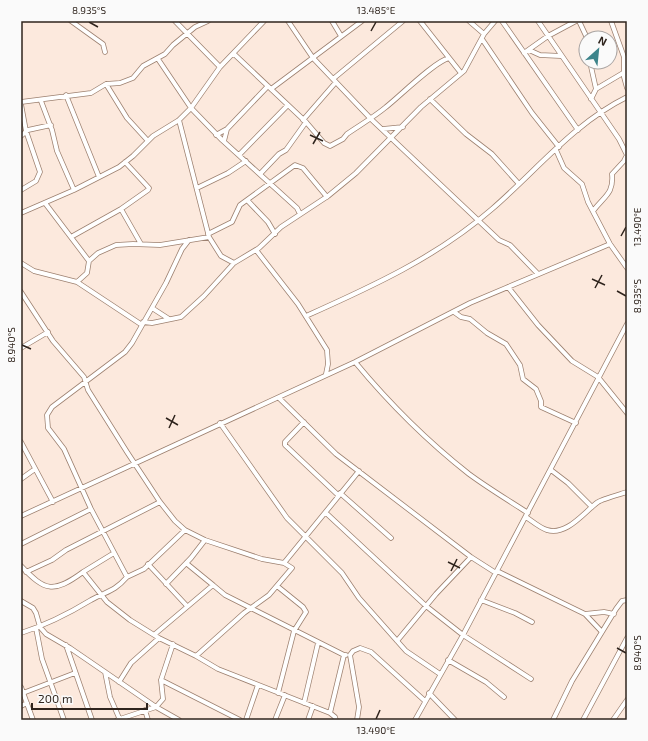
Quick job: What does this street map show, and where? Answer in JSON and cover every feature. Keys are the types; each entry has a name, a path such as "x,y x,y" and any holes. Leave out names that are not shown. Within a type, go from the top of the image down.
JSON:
{"street":[{"path":"72,21 103,44 105,52"},
{"path":"175,21 220,67"},
{"path":"21,190 36,181 40,172 26,131 21,103 41,101 66,95 91,93 106,84 133,78 144,66 158,59 195,27 208,21"},
{"path":"21,213 74,190 125,162 148,141 180,120 191,108 220,67 264,21"},
{"path":"288,21 313,58 370,118 393,138 499,240 510,245 538,274"},
{"path":"332,21 341,36"},
{"path":"216,135 227,129 269,87 313,58 341,36 353,30 362,21"},
{"path":"420,21 462,73"},
{"path":"470,21 484,34"},
{"path":"21,263 34,271 77,282 143,324 181,317 204,296 234,263 256,250 300,214 327,197 363,167 430,99 462,73 469,65 484,34 495,21"},
{"path":"502,21 578,130"},
{"path":"538,21 619,139 627,156 612,174 612,188 593,211"},
{"path":"524,53 548,36 578,21 583,30"},
{"path":"612,21 624,57 623,73 627,88"},
{"path":"260,174 279,154 286,150 304,121 334,80 400,22"},
{"path":"482,39 532,113 558,148 558,158 564,168 582,184 588,202 610,244 627,268"},
{"path":"538,53 541,42"},
{"path":"529,50 538,53 561,56"},
{"path":"234,54 304,121 324,144 330,146 343,140 347,134 387,106 438,63 449,58"},
{"path":"158,59 191,108 216,135 297,208 300,214"},
{"path":"592,70 596,89"},
{"path":"591,99 596,89 623,73"},
{"path":"106,84 127,118 148,141"},
{"path":"66,95 99,177"},
{"path":"306,316 410,266 441,249 479,220 578,130 600,112 627,97"},
{"path":"430,99 466,134 492,154 519,184"},
{"path":"41,101 51,125 57,151 74,190"},
{"path":"239,155 287,106"},
{"path":"180,120 209,235 221,256 234,263"},
{"path":"21,136 26,131 51,125"},
{"path":"383,129 403,127"},
{"path":"224,141 227,129"},
{"path":"550,156 558,158"},
{"path":"197,188 228,173 246,161"},
{"path":"71,236 121,209 140,197 149,188 125,162"},
{"path":"77,282 87,273 89,261 98,253 116,245 160,245 209,235 232,222 238,207 293,166 298,166 312,178 327,197"},
{"path":"248,201 268,222 275,234"},
{"path":"45,203 89,261"},
{"path":"121,209 141,244"},
{"path":"127,577 81,490 64,449 48,428 46,421 47,415 52,407 125,352 166,283 182,248 189,240"},
{"path":"21,516 81,490 220,423 279,398 508,287 610,244"},
{"path":"256,250 306,316 327,350 328,364 326,374"},
{"path":"508,287 538,325 567,357 598,377 627,413"},
{"path":"21,292 48,332 85,381 88,390 160,502 185,530 205,540 262,559 284,563 292,568 259,604 250,608 196,656"},
{"path":"152,308 170,319"},
{"path":"454,312 461,317 470,320 487,333 506,344 520,365 523,379 536,389 541,401 541,407 576,423"},
{"path":"415,720 463,635 627,324"},
{"path":"21,348 48,332"},
{"path":"355,362 375,386 438,448 470,474 547,530 553,531 564,528 599,501 627,492"},
{"path":"279,398 336,454 471,557 496,572 586,614 602,632"},
{"path":"304,422 285,442 285,445 339,494 391,538"},
{"path":"220,423 282,513 342,573 359,598 406,651 440,674"},
{"path":"22,446 53,502"},
{"path":"21,479 35,469"},
{"path":"551,470 568,483 592,507"},
{"path":"284,563 359,471"},
{"path":"26,572 52,560 103,531 160,502"},
{"path":"21,544 91,509"},
{"path":"326,513 426,606 463,635 531,679"},
{"path":"21,633 38,628 60,618 112,591 127,577 148,564 185,530"},
{"path":"166,584 205,540"},
{"path":"21,566 34,581 50,588 57,586 83,572 114,553"},
{"path":"397,641 426,606 471,557"},
{"path":"186,563 225,595 318,643 344,655 350,655"},
{"path":"148,564 187,606"},
{"path":"83,572 107,602 127,618 155,634 159,638 196,656 218,669 330,713 336,717 336,720"},
{"path":"155,634 213,585"},
{"path":"277,586 305,609 306,612 294,631 278,693"},
{"path":"481,600 515,613 532,622"},
{"path":"553,720 572,681 602,632 620,603 627,600"},
{"path":"21,601 32,608 36,613 39,648 64,720"},
{"path":"586,614 604,612 614,614"},
{"path":"38,628 156,707 179,720"},
{"path":"119,682 131,663 159,638"},
{"path":"583,720 627,638"},
{"path":"304,703 318,643"},
{"path":"105,672 110,697 119,720 156,707 164,696 161,680 173,644"},
{"path":"65,645 92,720"},
{"path":"357,720 359,707 350,655 352,651 360,648 370,652 425,701"},
{"path":"330,713 344,655"},
{"path":"448,660 486,682 504,696"},
{"path":"23,693 75,673"},
{"path":"161,680 240,720"},
{"path":"246,720 258,685"},
{"path":"21,687 33,720"},
{"path":"430,693 455,720"},
{"path":"275,720 285,695"},
{"path":"613,720 627,700"},
{"path":"21,706 26,703"},
{"path":"308,720 313,706"},
{"path":"145,710 148,720"}]}
